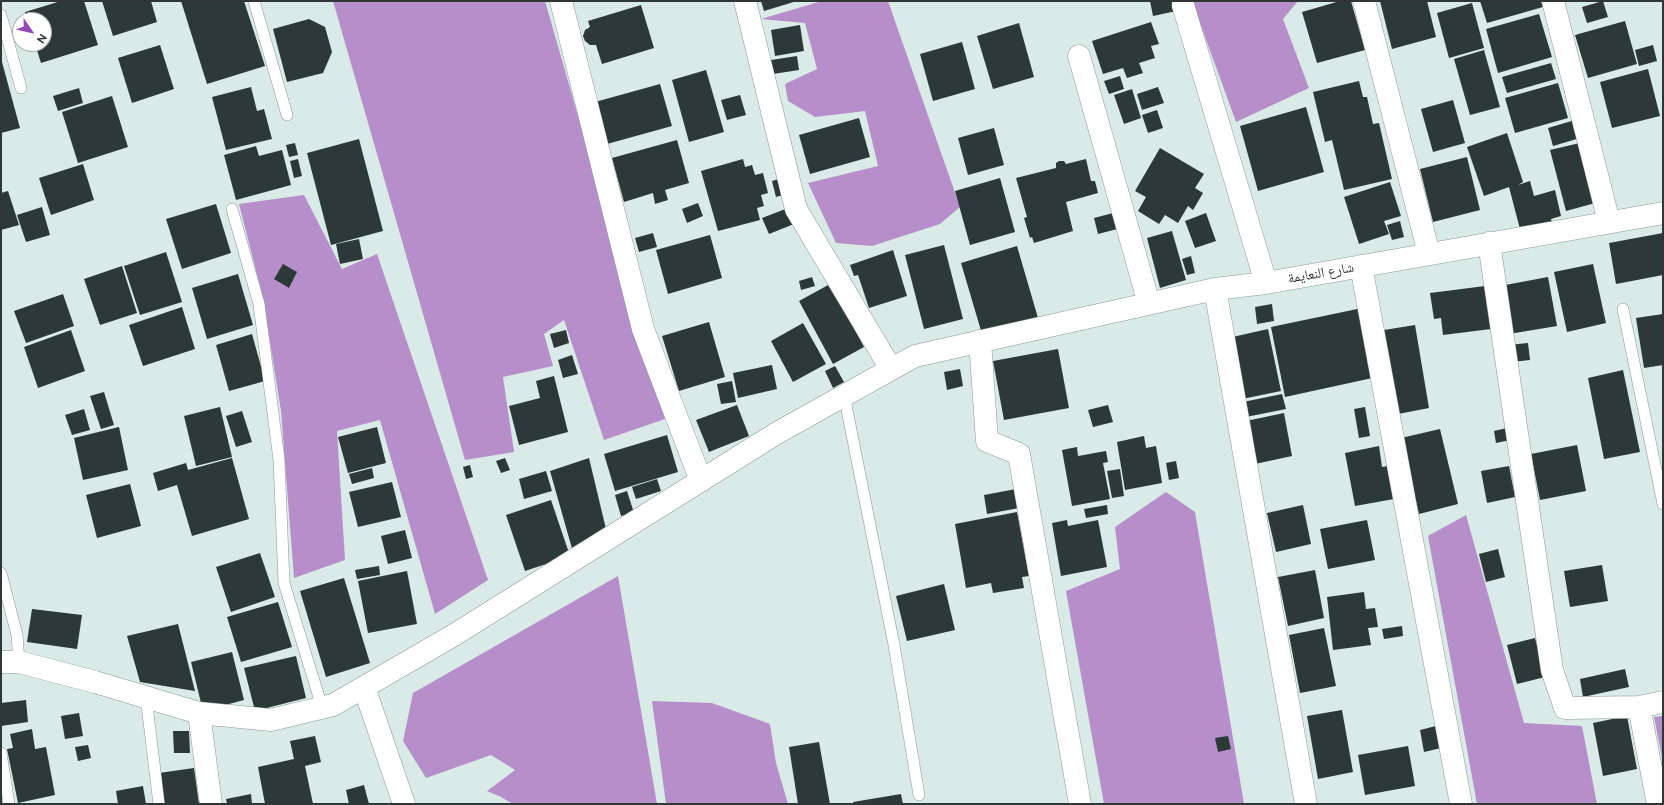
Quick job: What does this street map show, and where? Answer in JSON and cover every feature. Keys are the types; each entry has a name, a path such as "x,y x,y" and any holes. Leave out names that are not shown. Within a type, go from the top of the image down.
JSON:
{"street":[{"path":"561,1 643,329 701,481"},
{"path":"745,1 796,209 891,369"},
{"path":"1364,1 1429,254"},
{"path":"1553,1 1608,222"},
{"path":"1183,5 1266,283"},
{"path":"1079,56 1148,304"},
{"name":"شارع النعايمة","path":"10,662 95,682 199,713 271,720 333,705 454,635 776,433 914,356 1215,289 1266,283 1663,213"},
{"path":"1489,243 1552,670 1565,708 1639,707 1663,702"},
{"path":"1361,266 1461,804"},
{"path":"1215,289 1306,804"},
{"path":"980,342 987,441 1019,454 1080,804"},
{"path":"364,687 404,804"},
{"path":"1639,707 1658,804"},
{"path":"199,713 211,804"}],"lane":[{"path":"254,1 287,115"},
{"path":"1,15 21,88"},
{"path":"232,209 259,304 279,460 284,583 322,707"},
{"path":"1623,309 1663,504"},
{"path":"844,395 894,645 919,795"},
{"path":"1,573 17,635 10,662"},
{"path":"146,697 159,804"},
{"path":"1,753 10,804"}],"shaded area":[{"path":"333,1 545,1 665,419 604,440 564,320 544,334 553,366 503,377 514,452 465,460"},
{"path":"822,1 888,1 960,207 940,224 872,246 836,243 808,183 878,166 865,111 815,117 788,101 785,84 817,69 805,23 761,19"},
{"path":"1192,1 1298,1 1283,19 1309,88 1236,122"},
{"path":"304,195 342,269 377,254 488,580 435,614 380,420 337,431 345,560 294,578 281,411 263,298 239,204"},
{"path":"1166,492 1195,512 1244,804 1104,804 1066,591 1120,569 1115,527"},
{"path":"1466,515 1524,723 1582,726 1597,804 1477,804 1428,536"},
{"path":"618,576 657,804 513,804 487,791 515,770 491,755 426,778 403,741 413,693"},
{"path":"652,701 712,703 770,724 776,763 788,804 666,804"},
{"path":"1663,716 1663,762 1654,717"}],"building":[{"path":"61,1 84,1 98,45 41,63 38,52 52,52 52,12 25,12"},
{"path":"102,1 151,1 157,22 113,36"},
{"path":"181,1 244,1 265,66 207,84"},
{"path":"761,1 797,1 764,11"},
{"path":"1150,1 1179,1 1181,10 1153,16"},
{"path":"1340,1 1351,1 1365,50 1317,63 1302,12"},
{"path":"1380,1 1427,1 1436,37 1392,49"},
{"path":"1480,1 1541,1 1543,7 1487,23"},
{"path":"1603,1 1608,17 1587,23 1582,7"},
{"path":"1472,3 1484,48 1449,58 1437,13"},
{"path":"641,5 654,48 602,64 596,45 590,45 585,41 583,36 585,30 590,27 588,21"},
{"path":"1539,14 1552,57 1498,73 1486,29"},
{"path":"309,19 325,27 332,52 323,73 287,82 273,29"},
{"path":"1625,21 1637,64 1588,78 1575,35"},
{"path":"1151,22 1159,44 1151,46 1155,58 1139,63 1143,73 1127,78 1123,68 1103,74 1092,41"},
{"path":"1019,23 1034,77 993,89 977,36"},
{"path":"800,25 804,51 775,56 771,30"},
{"path":"962,42 975,89 933,101 920,54"},
{"path":"160,45 174,89 132,103 118,58"},
{"path":"1653,45 1657,61 1639,66 1635,50"},
{"path":"1484,50 1500,107 1470,115 1454,59"},
{"path":"797,56 799,70 773,74 771,60"},
{"path":"1,62 20,128 1,133"},
{"path":"1551,63 1556,79 1507,93 1502,77"},
{"path":"1648,69 1660,116 1612,128 1600,82"},
{"path":"706,70 724,132 689,142 672,80"},
{"path":"1120,76 1124,89 1109,94 1104,81"},
{"path":"1359,81 1363,97 1367,97 1373,124 1379,123 1392,179 1344,190 1332,140 1325,142 1313,92"},
{"path":"1558,83 1568,118 1515,133 1505,98"},
{"path":"660,84 672,126 607,144 595,102"},
{"path":"251,87 257,111 264,109 272,139 226,150 212,97"},
{"path":"1158,87 1164,103 1142,110 1137,94"},
{"path":"79,88 83,103 58,111 53,96"},
{"path":"1132,89 1141,118 1124,124 1114,95"},
{"path":"740,95 746,115 727,120 721,100"},
{"path":"112,96 128,147 78,163 62,112"},
{"path":"1453,100 1465,143 1433,152 1421,109"},
{"path":"1306,107 1324,172 1258,191 1240,126"},
{"path":"1157,110 1163,128 1148,133 1142,115"},
{"path":"859,118 870,157 810,174 799,135"},
{"path":"1575,120 1580,138 1553,146 1548,128"},
{"path":"994,128 1004,165 968,175 958,138"},
{"path":"1507,133 1523,182 1518,185 1530,181 1534,196 1555,190 1561,216 1551,219 1553,225 1521,233 1509,187 1484,196 1467,147"},
{"path":"359,139 383,231 331,245 307,153"},
{"path":"677,140 689,183 665,190 668,200 655,204 653,193 624,202 612,158"},
{"path":"1584,142 1599,202 1566,211 1550,150"},
{"path":"295,143 298,155 289,157 286,145"},
{"path":"256,146 259,156 282,150 291,185 236,200 224,155"},
{"path":"1160,148 1204,174 1195,188 1203,193 1193,210 1188,206 1178,223 1165,215 1159,224 1138,211 1146,197 1135,191"},
{"path":"1467,157 1480,210 1433,222 1420,169"},
{"path":"298,159 302,176 294,178 290,161"},
{"path":"743,159 745,167 752,165 755,175 763,173 768,193 761,195 764,206 757,208 760,220 718,231 701,171"},
{"path":"1086,159 1091,181 1095,181 1098,193 1066,202 1073,231 1034,243 1032,237 1030,238 1024,218 1027,217 1016,178 1056,168 1056,163 1059,161 1064,161 1066,164"},
{"path":"83,164 94,200 51,215 39,178"},
{"path":"782,178 786,194 776,197 772,181"},
{"path":"1000,178 1015,232 970,245 955,191"},
{"path":"1390,182 1401,216 1384,221 1389,234 1359,244 1344,197"},
{"path":"8,191 19,225 1,230 1,193"},
{"path":"698,203 703,216 687,223 682,209"},
{"path":"216,204 231,253 182,269 166,219"},
{"path":"42,207 50,235 26,242 17,215"},
{"path":"788,208 794,224 769,234 762,218"},
{"path":"1117,212 1121,228 1098,234 1094,218"},
{"path":"1206,213 1216,241 1195,248 1185,221"},
{"path":"1400,221 1404,237 1392,240 1387,225"},
{"path":"1172,231 1186,280 1160,288 1147,238"},
{"path":"653,233 657,247 639,252 635,238"},
{"path":"1663,233 1663,275 1616,284 1609,243"},
{"path":"710,235 722,278 668,294 656,250"},
{"path":"359,239 363,259 340,264 336,244"},
{"path":"944,245 963,319 924,329 905,255"},
{"path":"1017,246 1038,318 982,334 961,263"},
{"path":"893,250 907,296 869,308 858,275 854,276 850,265"},
{"path":"166,252 182,302 140,315 124,266"},
{"path":"1191,256 1195,273 1187,275 1182,259"},
{"path":"283,264 297,272 289,288 274,279"},
{"path":"1593,264 1606,323 1567,332 1554,272"},
{"path":"122,266 137,313 100,325 84,279"},
{"path":"238,274 253,325 207,339 192,288"},
{"path":"812,277 815,286 801,290 799,281"},
{"path":"1548,277 1557,326 1509,334 1500,286"},
{"path":"830,284 864,347 833,364 799,301"},
{"path":"1485,286 1491,329 1443,335 1441,318 1434,319 1430,293"},
{"path":"63,294 74,326 26,343 14,311"},
{"path":"1272,304 1274,321 1257,324 1255,307"},
{"path":"182,307 195,349 143,366 129,325"},
{"path":"1362,308 1377,377 1285,397 1271,327"},
{"path":"1663,314 1663,365 1644,368 1636,318"},
{"path":"709,322 725,377 679,391 662,336"},
{"path":"803,323 826,364 793,382 771,341"},
{"path":"1415,325 1429,408 1398,414 1384,330"},
{"path":"1268,329 1281,391 1242,399 1228,338"},
{"path":"71,330 85,371 38,388 24,347"},
{"path":"566,330 569,343 554,348 550,334"},
{"path":"252,334 265,381 229,391 216,345"},
{"path":"1528,343 1530,360 1511,362 1508,345"},
{"path":"1058,349 1069,408 1004,420 993,361"},
{"path":"572,355 578,374 563,378 558,360"},
{"path":"772,365 777,389 738,398 733,373"},
{"path":"835,366 844,382 833,388 825,371"},
{"path":"960,369 963,386 947,390 944,372"},
{"path":"1623,370 1640,452 1604,459 1588,378"},
{"path":"554,376 568,432 519,445 509,406 540,398 536,381"},
{"path":"732,381 736,402 721,404 717,384"},
{"path":"104,392 114,425 101,429 90,396"},
{"path":"1282,394 1286,409 1246,417 1243,402"},
{"path":"737,405 749,436 709,452 696,420"},
{"path":"1108,405 1113,422 1093,427 1088,410"},
{"path":"220,407 232,457 196,466 184,416"},
{"path":"1365,407 1370,436 1359,438 1354,409"},
{"path":"84,409 90,430 72,435 65,415"},
{"path":"242,411 252,442 236,447 226,416"},
{"path":"1284,413 1292,456 1255,464 1246,421"},
{"path":"119,427 128,470 83,480 74,438"},
{"path":"377,427 386,463 348,473 338,437"},
{"path":"1507,428 1510,440 1496,443 1494,431"},
{"path":"1440,429 1458,504 1419,514 1401,438"},
{"path":"667,435 678,472 615,491 604,454"},
{"path":"1144,436 1146,448 1156,446 1162,483 1125,490 1117,442"},
{"path":"1577,445 1586,491 1540,500 1531,454"},
{"path":"1379,446 1382,467 1388,466 1394,499 1355,506 1345,453"},
{"path":"1077,447 1078,456 1106,451 1108,462 1103,463 1110,499 1072,506 1062,450"},
{"path":"232,458 249,519 192,536 177,485 158,491 153,473 186,463 188,470"},
{"path":"505,458 510,470 501,473 496,461"},
{"path":"589,458 606,529 573,552 550,471"},
{"path":"1176,461 1179,478 1169,480 1166,463"},
{"path":"470,465 473,477 466,479 463,467"},
{"path":"1509,466 1515,497 1487,503 1481,471"},
{"path":"372,468 374,478 352,484 349,474"},
{"path":"1120,469 1124,496 1112,498 1107,471"},
{"path":"546,471 552,491 524,499 519,479"},
{"path":"657,479 661,491 636,499 632,487"},
{"path":"392,482 401,517 358,527 349,492"},
{"path":"130,484 141,526 97,538 86,495"},
{"path":"1016,489 1019,508 987,514 984,495"},
{"path":"627,491 634,513 621,516 615,495"},
{"path":"551,500 570,556 525,571 506,515"},
{"path":"1107,505 1108,514 1086,518 1084,509"},
{"path":"1303,505 1311,544 1276,552 1267,513"},
{"path":"1017,512 1029,576 1022,577 1024,588 993,593 991,583 966,588 955,524"},
{"path":"1067,520 1068,526 1098,520 1107,567 1061,576 1052,523"},
{"path":"1367,520 1375,560 1328,569 1320,529"},
{"path":"405,530 412,558 388,564 381,536"},
{"path":"1498,549 1505,577 1486,582 1479,554"},
{"path":"260,553 275,597 231,612 216,567"},
{"path":"1602,565 1608,601 1570,607 1564,571"},
{"path":"379,566 380,575 357,579 355,570"},
{"path":"1315,570 1324,618 1288,626 1278,577"},
{"path":"407,571 417,624 368,633 358,581"},
{"path":"344,578 370,663 326,677 300,591"},
{"path":"944,584 955,630 907,641 896,596"},
{"path":"1364,592 1366,609 1375,608 1378,627 1368,628 1371,645 1333,650 1327,597"},
{"path":"278,602 292,647 241,662 227,617"},
{"path":"32,609 82,615 77,649 27,642"},
{"path":"178,624 195,691 140,682 127,636"},
{"path":"1402,626 1403,636 1384,639 1382,629"},
{"path":"1324,628 1336,686 1300,693 1289,635"},
{"path":"1535,638 1545,677 1517,684 1507,645"},
{"path":"232,652 244,700 203,711 191,662"},
{"path":"296,656 306,698 255,711 244,668"},
{"path":"1625,669 1629,687 1583,697 1580,679"},
{"path":"26,700 28,722 1,726 1,703"},
{"path":"1342,710 1353,772 1318,779 1307,716"},
{"path":"79,713 83,736 65,739 61,716"},
{"path":"1627,716 1637,769 1603,776 1593,723"},
{"path":"1436,726 1441,748 1424,752 1420,730"},
{"path":"32,729 35,749 46,747 55,795 18,803 7,749 13,748 10,734"},
{"path":"173,731 189,731 190,753 174,753"},
{"path":"315,736 321,762 305,766 313,804 265,804 258,767 294,759 290,741"},
{"path":"1228,736 1231,749 1218,752 1215,738"},
{"path":"819,742 830,804 798,804 789,747"},
{"path":"88,745 91,758 78,761 75,747"},
{"path":"1408,746 1415,786 1365,795 1358,755"},
{"path":"194,768 199,804 164,804 159,773"},
{"path":"364,785 369,804 349,804 346,790"},
{"path":"143,786 146,804 118,804 116,791"},
{"path":"251,794 252,804 227,804 226,799"},
{"path":"901,794 903,804 854,804 853,802"}]}
